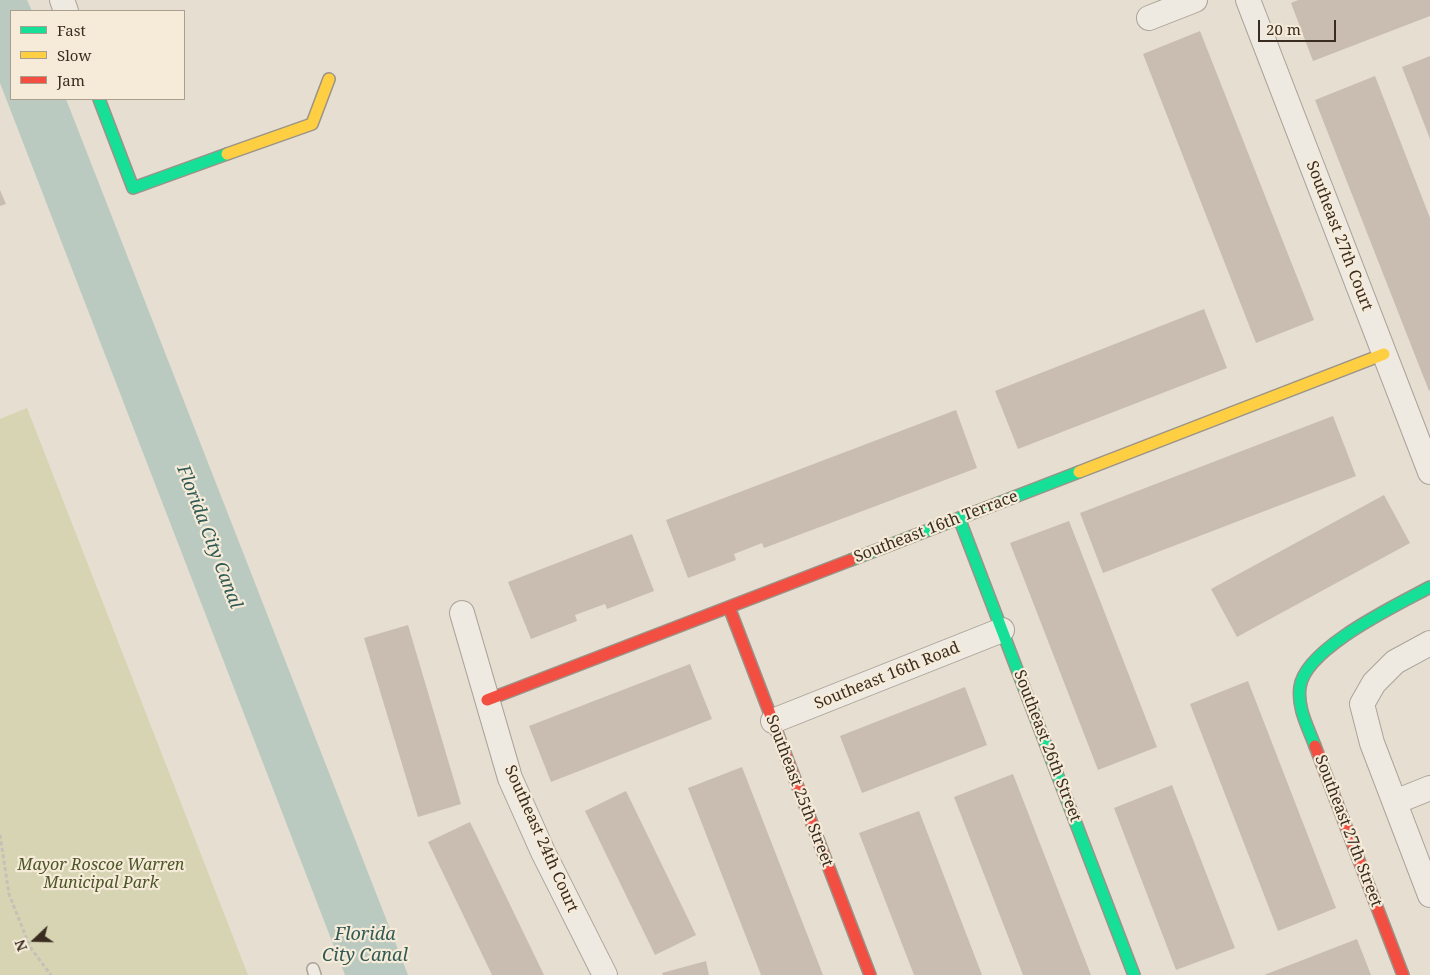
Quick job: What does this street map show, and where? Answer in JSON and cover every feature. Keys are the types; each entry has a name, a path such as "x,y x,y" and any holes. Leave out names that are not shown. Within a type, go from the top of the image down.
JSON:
{"street":[{"path":"1149,18 1195,0"},
{"name":"Southeast 27th Court","path":"1248,0 1430,472"},
{"path":"100,100 133,188 312,124 329,79"},
{"name":"Southeast 16th Terrace","path":"487,700 1384,354"},
{"name":"Southeast 26th Street","path":"959,518 1134,975"},
{"name":"Southeast 27th Street","path":"1403,975 1301,710 1300,686 1311,664 1338,639 1430,586"},
{"name":"Southeast 25th Street","path":"728,607 870,975"},
{"name":"Southeast 24th Court","path":"462,612 510,778 543,852 605,975"},
{"name":"Southeast 16th Road","path":"772,721 1002,630"},
{"path":"1430,643 1395,662 1374,683 1362,704 1372,743 1430,895"},
{"path":"1395,802 1430,788"}],"path":[{"path":"0,835 9,894 30,947 50,975"}],"green space":[{"name":"Mayor Roscoe Warren Municipal Park","path":"27,408 248,975 0,975 0,419"}],"water":[{"name":"Florida City Canal","path":"0,0 27,0 32,10 10,10 10,100 66,100 408,975 345,975 0,83"}],"building":[{"path":"1298,0 1430,0 1430,16 1313,61 1291,3"},
{"path":"1200,31 1314,320 1256,343 1143,54"},
{"path":"1430,56 1430,139 1402,67"},
{"path":"1375,76 1430,218 1429,391 1315,100"},
{"path":"0,190 6,204 0,206"},
{"path":"1204,309 1227,368 1018,449 995,391"},
{"path":"956,410 977,468 764,548 762,543 734,554 736,560 688,578 666,520"},
{"path":"1333,416 1356,476 1103,573 1080,513"},
{"path":"1384,495 1410,543 1237,637 1211,589"},
{"path":"1069,521 1157,747 1098,770 1010,543"},
{"path":"632,534 654,591 607,609 605,604 575,615 577,621 531,639 508,582"},
{"path":"408,625 461,804 418,817 364,638"},
{"path":"690,664 712,719 551,782 529,726"},
{"path":"1248,681 1336,908 1278,931 1190,704"},
{"path":"965,687 987,745 862,793 840,736"},
{"path":"742,767 823,975 761,975 688,788"},
{"path":"1013,774 1091,975 1023,975 954,797"},
{"path":"1172,785 1235,948 1176,970 1114,808"},
{"path":"626,791 696,935 655,955 585,811"},
{"path":"919,811 982,975 914,975 859,833"},
{"path":"470,822 544,975 492,975 428,842"},
{"path":"1357,939 1371,975 1264,975"},
{"path":"706,961 709,975 663,975 662,973"}],"traffic: fast":[{"path":"99,100 133,188 227,154"},
{"path":"851,560 1079,472"},
{"path":"959,518 1134,975"},
{"path":"1315,746 1304,717 1299,695 1306,672 1318,657 1354,629 1430,587"}],"traffic: slow":[{"path":"227,154 312,124 329,79"},
{"path":"1079,472 1384,354"}],"traffic: jam":[{"path":"487,700 851,560"},
{"path":"729,607 870,975"},
{"path":"1315,746 1403,975"}]}
